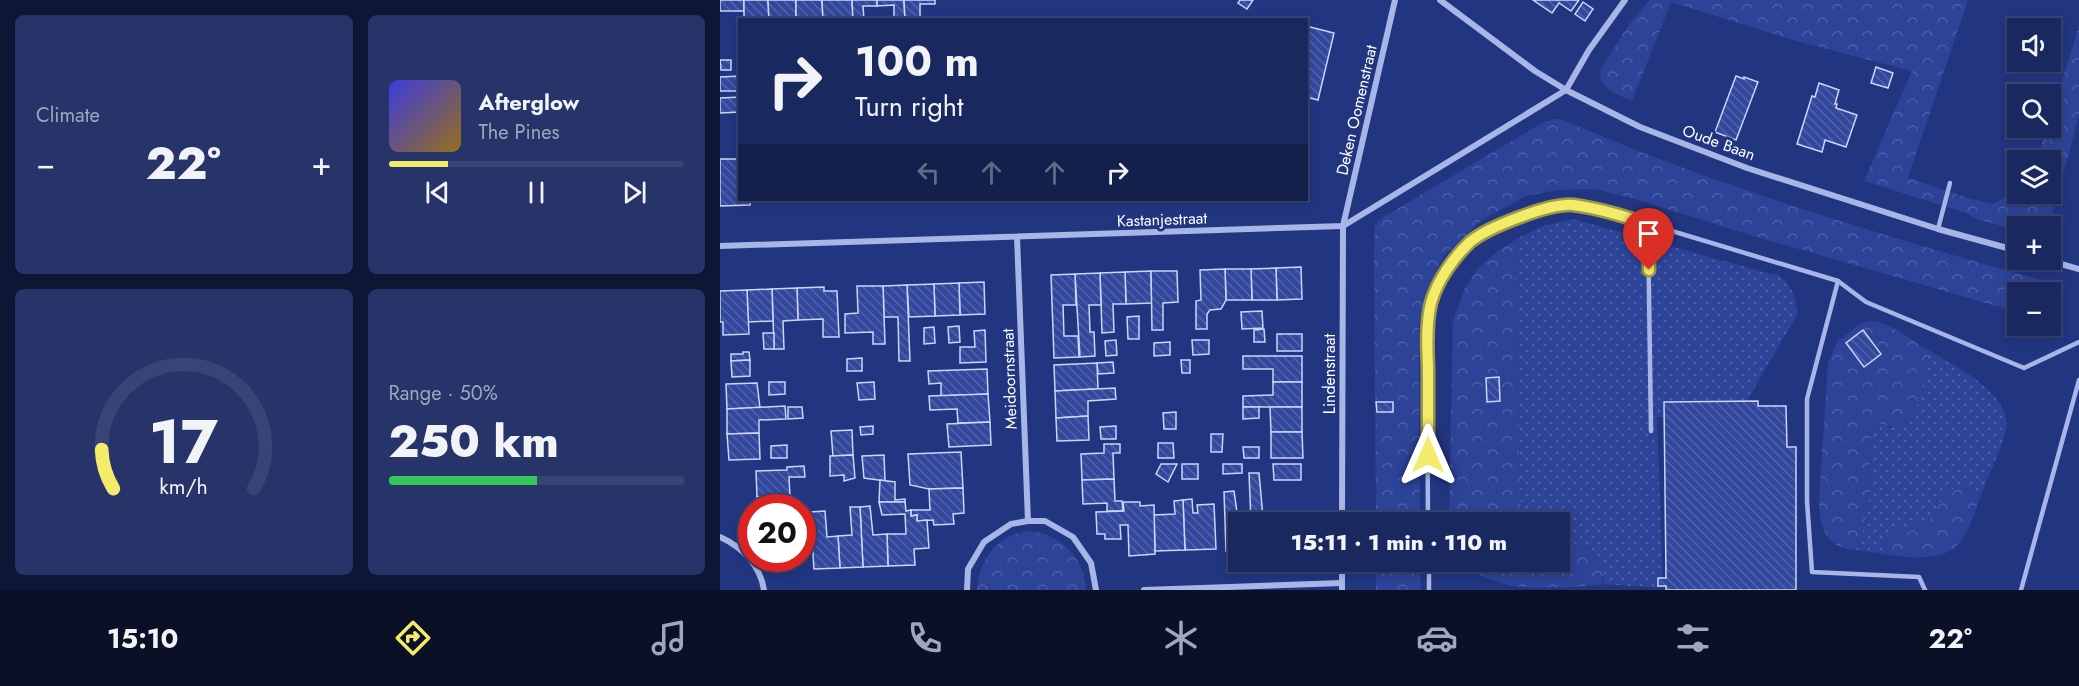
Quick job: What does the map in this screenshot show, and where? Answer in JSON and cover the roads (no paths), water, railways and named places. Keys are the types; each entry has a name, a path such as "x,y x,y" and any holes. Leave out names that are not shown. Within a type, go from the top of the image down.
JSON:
{"street":[{"name":"Deken Oomenstraat","path":"1343,226 1395,0"},
{"name":"Oude Baan","path":"1440,0 1535,71 1566,90 1640,127 1747,168 1938,229 2007,247"},
{"path":"1566,90 1590,50 1625,0"},
{"name":"Kastanjestraat","path":"720,246 1343,226 1566,90"},
{"name":"Lindenstraat","path":"1342,512 1343,226"},
{"name":"Meidoornstraat","path":"1017,237 1028,521"},
{"path":"2061,264 2079,269"},
{"path":"968,590 968,569 984,542 1011,524 1028,521 1045,521 1073,537 1091,562 1096,590"},
{"path":"720,537 743,551 758,570 764,590"},
{"path":"1144,590 1342,586"}],"lane":[{"path":"1938,229 1950,183"},
{"path":"1428,512 1429,324 1437,285 1471,241 1506,222 1541,210 1571,205 1612,213 1838,281 1866,302 2024,368 2079,342"},
{"path":"1648,224 1651,431"},
{"path":"1838,281 1807,399 1807,501 1812,572 1919,577 1925,590"},
{"path":"2021,590 2079,380"},
{"path":"1429,572 1429,590"}]}
